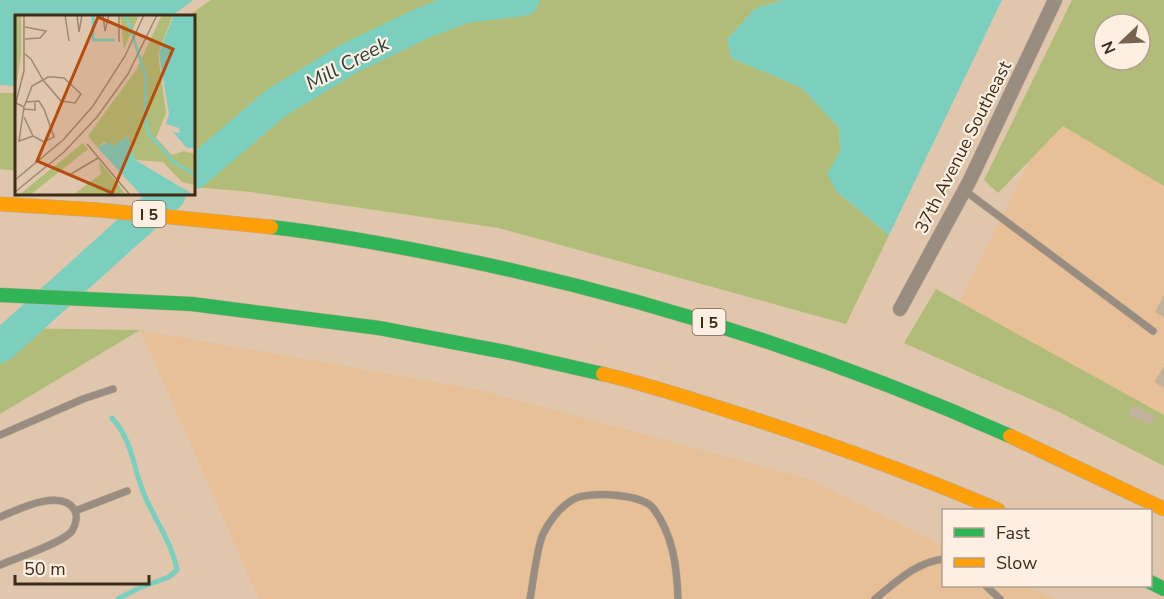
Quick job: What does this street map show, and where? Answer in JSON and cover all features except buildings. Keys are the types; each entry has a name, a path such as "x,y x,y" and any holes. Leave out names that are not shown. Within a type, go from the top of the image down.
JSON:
{"highway":[{"name":"I 5","path":"0,204 71,207 301,230 494,264 593,289 688,315 780,344 901,388 1011,436 1164,509"},
{"path":"0,295 192,304 379,328 510,353 623,379 701,402 838,447 996,509"}],"street":[{"name":"37th Avenue Southeast","path":"900,309 964,190 1055,0"}],"lane":[{"path":"964,190 1153,331"},
{"path":"0,435 83,399 113,389"},
{"path":"75,511 127,491"},
{"path":"530,599 543,534 560,509 576,498 598,495 644,500 652,508 674,552 678,599"},
{"path":"0,517 50,500 62,500 70,503 75,511 76,522 71,532 50,544 0,565"},
{"path":"875,599 915,568 933,560 942,559"},
{"path":"988,587 1000,599"}],"shaded area":[{"path":"1109,0 1164,0 1164,425 957,307 1092,34 1092,72 1152,72 1152,12 1103,12"},
{"path":"140,330 480,390 809,479 942,545 942,587 1030,587 1055,599 259,599"}],"green space":[{"path":"211,0 784,0 756,8 727,39 731,58 802,88 839,128 837,192 889,235 846,324 499,228 251,192 195,187 195,15 189,15"},
{"path":"1072,0 1164,0 1164,186 1063,126 998,193 984,180"},
{"path":"0,93 15,93 15,171 0,169"},
{"path":"936,289 1164,415 1164,466 1059,412 904,343"},
{"path":"0,328 140,330 0,414"}],"water":[{"path":"0,0 193,0 173,15 15,15 15,86 0,85"},
{"path":"784,0 1002,0 889,235 837,192 827,174 840,152 839,128 802,88 731,58 727,39 756,8"}],"waterway":[{"name":"Mill Creek","path":"195,172 276,103 350,58 423,23 464,7 523,0"},
{"name":"Mill Creek","path":"0,347 169,195"},
{"path":"112,418 125,436 140,484 167,540 177,570 169,577 118,599"}],"traffic: fast":[{"path":"271,227 361,240 450,257 594,290 665,310 805,354 1010,436"},
{"path":"0,295 192,304 379,328 510,353 603,374"},
{"path":"1152,583 1164,589"}],"traffic: slow":[{"path":"0,204 99,210 271,227"},
{"path":"603,374 757,420 909,474 996,509"},
{"path":"1010,436 1164,509"}]}
